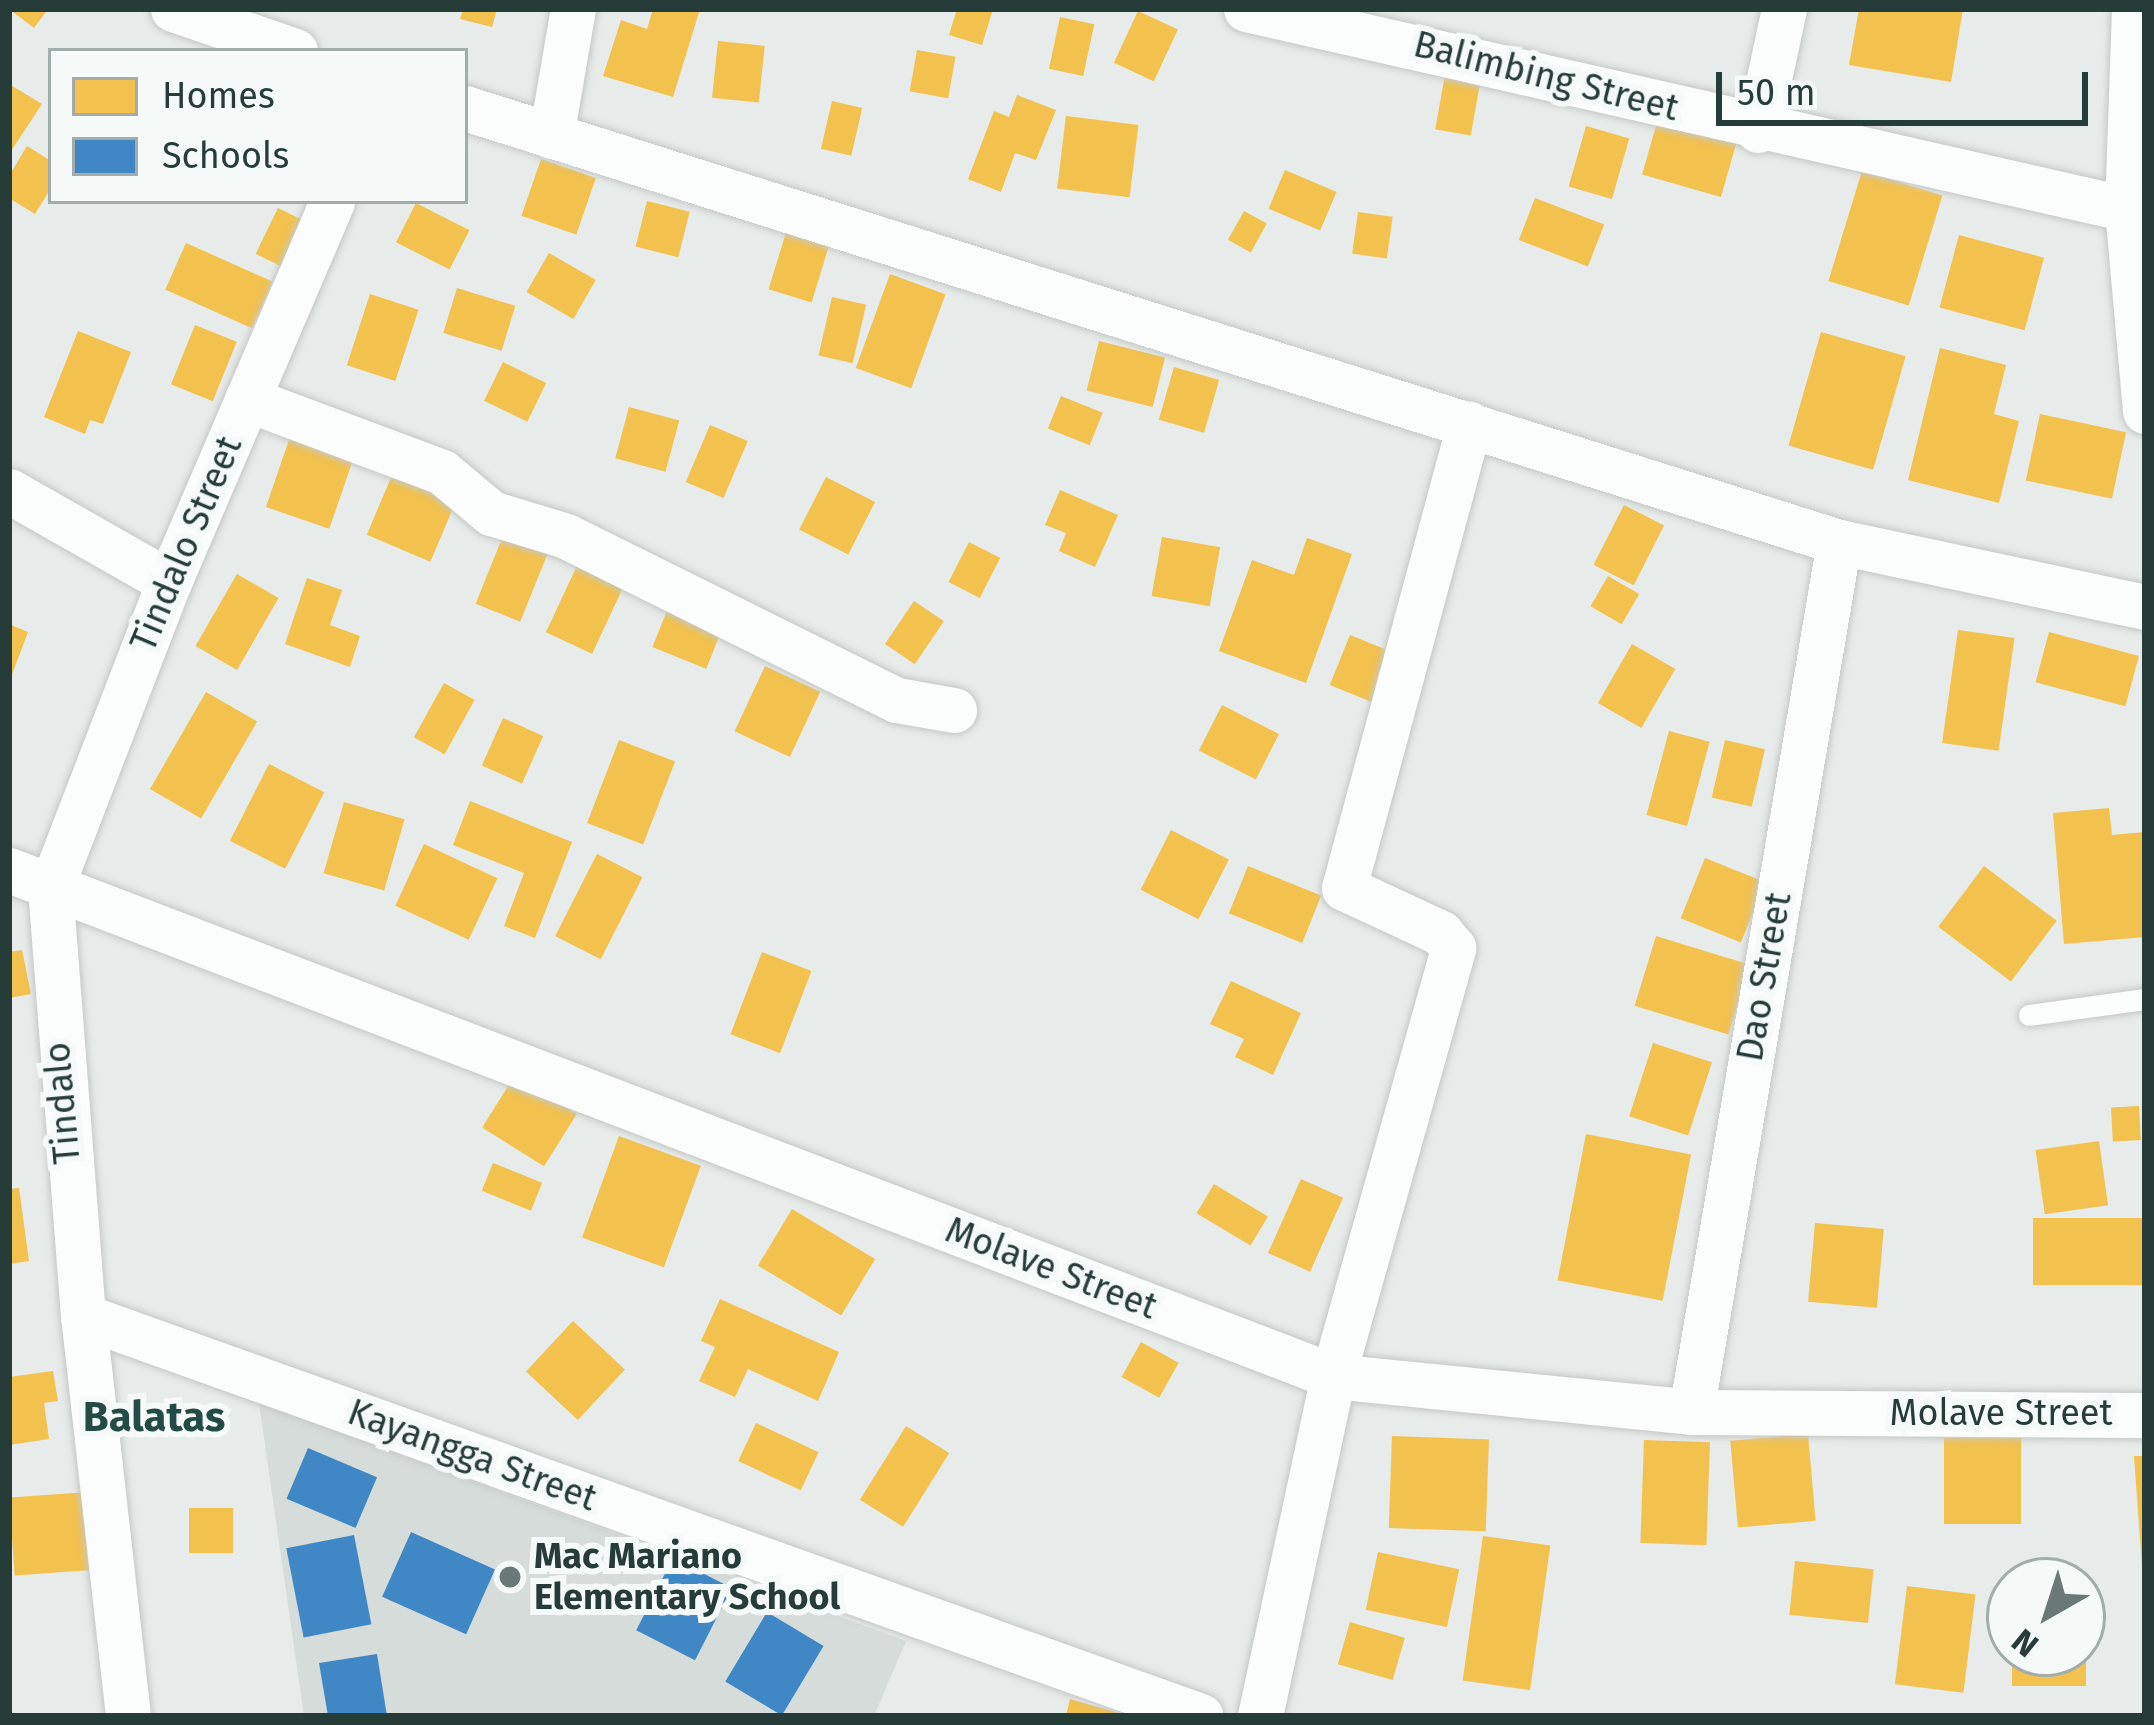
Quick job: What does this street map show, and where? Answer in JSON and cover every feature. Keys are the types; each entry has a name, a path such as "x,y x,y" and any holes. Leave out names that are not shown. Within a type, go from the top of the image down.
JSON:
{"street":[{"path":"173,9 286,48"},
{"path":"551,136 573,9"},
{"name":"Balimbing Street","path":"1246,9 1758,130 2127,209"},
{"path":"1758,130 1784,9"},
{"path":"2134,9 2127,209 2145,411"},
{"path":"468,109 1839,542 2145,607"},
{"name":"Tindalo Street","path":"50,890 169,582 331,204"},
{"path":"247,400 442,472 491,512 566,536 897,700 954,710"},
{"path":"1260,1716 1333,1376 1453,949 1441,933 1344,888 1469,424"},
{"path":"9,490 169,582"},
{"name":"Dao Street","path":"1691,1412 1839,542"},
{"name":"Molave Street","path":"9,869 50,890 1333,1376 1691,1412 2145,1415"},
{"name":"Tindalo","path":"50,890 83,1316"},
{"path":"83,1316 128,1716"},
{"name":"Kayangga Street","path":"83,1316 1201,1716"}],"lane":[{"path":"2029,1015 2145,999"}],"shaded area":[{"name":"Mac Mariano Elementary School","path":"259,1403 906,1641 874,1716 304,1716"}],"building: Homes":[{"path":"9,9 48,9 34,28"},
{"path":"463,9 497,9 492,27 460,19"},
{"path":"653,9 700,9 673,97 603,76 621,20 647,29"},
{"path":"957,9 993,9 982,45 949,35"},
{"path":"1859,9 1963,9 1951,82 1849,65"},
{"path":"1138,11 1178,30 1154,81 1114,63"},
{"path":"1060,17 1094,24 1083,76 1049,69"},
{"path":"718,41 765,46 759,103 712,98"},
{"path":"917,50 955,57 948,98 910,91"},
{"path":"1445,74 1480,80 1471,135 1435,129"},
{"path":"9,84 42,104 9,154"},
{"path":"1017,95 1056,110 1036,160 1015,153 1001,192 968,179 994,111 1009,117"},
{"path":"832,101 862,108 851,156 821,149"},
{"path":"1660,112 1739,135 1721,197 1642,174"},
{"path":"1066,116 1138,125 1130,197 1057,188"},
{"path":"1586,126 1629,138 1612,199 1569,187"},
{"path":"27,146 48,159 48,193 35,214 9,198 9,176"},
{"path":"541,159 596,178 576,235 521,216"},
{"path":"1285,170 1337,192 1320,231 1269,209"},
{"path":"1862,171 1942,196 1909,306 1828,281"},
{"path":"1535,198 1604,225 1588,267 1519,240"},
{"path":"647,201 690,212 678,257 636,247"},
{"path":"415,204 469,230 449,269 396,242"},
{"path":"278,208 305,221 283,267 256,254"},
{"path":"1244,211 1267,224 1251,252 1228,240"},
{"path":"1358,212 1393,217 1387,258 1352,254"},
{"path":"787,229 830,242 812,302 769,289"},
{"path":"1959,235 2044,258 2025,330 1940,307"},
{"path":"186,243 273,282 252,328 165,290"},
{"path":"549,253 596,280 573,319 526,292"},
{"path":"890,274 945,294 911,388 856,368"},
{"path":"457,288 515,306 502,351 443,333"},
{"path":"370,294 419,310 395,381 347,365"},
{"path":"832,297 866,305 853,363 819,355"},
{"path":"195,325 237,342 213,401 171,384"},
{"path":"78,331 131,352 103,424 90,420 85,434 44,417"},
{"path":"1821,332 1906,356 1873,470 1788,445"},
{"path":"1099,341 1165,357 1153,407 1087,390"},
{"path":"1940,348 2006,365 1994,414 2019,421 1999,503 1908,480"},
{"path":"503,362 546,383 527,422 484,401"},
{"path":"1174,367 1219,380 1204,433 1159,420"},
{"path":"1061,396 1103,413 1090,445 1048,428"},
{"path":"629,407 679,420 666,472 615,458"},
{"path":"2040,414 2126,432 2112,499 2026,481"},
{"path":"710,425 748,441 724,498 686,482"},
{"path":"290,437 353,459 329,529 266,507"},
{"path":"393,473 457,500 430,562 367,535"},
{"path":"826,477 875,502 848,555 799,530"},
{"path":"1060,490 1118,515 1095,567 1059,551 1066,533 1045,525"},
{"path":"1624,505 1664,525 1634,585 1594,565"},
{"path":"503,536 548,554 520,622 476,604"},
{"path":"1162,537 1220,547 1210,606 1152,596"},
{"path":"1307,538 1352,554 1306,683 1219,651 1252,560 1294,575"},
{"path":"969,542 1000,558 980,598 949,582"},
{"path":"581,557 627,579 592,654 546,632"},
{"path":"237,574 279,598 237,670 196,646"},
{"path":"1608,576 1639,594 1622,624 1590,606"},
{"path":"307,578 342,590 330,625 360,636 350,667 285,644"},
{"path":"673,596 727,618 706,669 652,647"},
{"path":"914,601 944,621 915,664 885,644"},
{"path":"9,624 28,632 9,682"},
{"path":"1958,630 2014,638 1999,751 1942,743"},
{"path":"2049,632 2139,656 2125,706 2036,682"},
{"path":"1350,635 1395,653 1374,703 1330,685"},
{"path":"1632,644 1675,669 1641,728 1598,703"},
{"path":"765,666 820,692 790,757 735,731"},
{"path":"444,683 475,700 445,754 414,737"},
{"path":"206,692 257,722 201,818 150,789"},
{"path":"1222,705 1279,734 1256,779 1199,750"},
{"path":"503,718 543,736 522,783 482,766"},
{"path":"1669,731 1710,742 1687,826 1646,815"},
{"path":"619,740 675,762 643,845 587,823"},
{"path":"1725,740 1765,749 1752,807 1712,797"},
{"path":"269,764 324,792 285,869 230,841"},
{"path":"470,801 572,842 535,938 504,926 524,873 453,845"},
{"path":"344,802 405,819 384,890 324,873"},
{"path":"2109,808 2112,835 2145,832 2145,937 2064,944 2053,813"},
{"path":"1171,830 1229,860 1198,919 1141,890"},
{"path":"424,844 497,878 469,940 395,906"},
{"path":"597,854 642,877 601,959 555,936"},
{"path":"1705,858 1765,882 1741,943 1681,918"},
{"path":"1248,866 1321,896 1302,943 1229,913"},
{"path":"1984,866 2057,921 2011,981 1938,927"},
{"path":"1656,936 1750,965 1728,1034 1635,1006"},
{"path":"22,950 31,994 9,998 9,952"},
{"path":"762,952 811,971 780,1053 730,1034"},
{"path":"1231,981 1301,1013 1273,1075 1235,1057 1244,1039 1210,1024"},
{"path":"1653,1043 1712,1062 1688,1135 1629,1116"},
{"path":"515,1075 577,1114 544,1166 482,1128"},
{"path":"2139,1106 2141,1140 2113,1141 2111,1107"},
{"path":"1586,1134 1691,1154 1663,1301 1558,1280"},
{"path":"619,1136 701,1166 664,1267 582,1237"},
{"path":"2099,1141 2108,1205 2045,1214 2036,1150"},
{"path":"493,1163 542,1183 531,1211 482,1191"},
{"path":"1301,1179 1343,1198 1310,1272 1268,1253"},
{"path":"1214,1184 1268,1216 1250,1246 1196,1213"},
{"path":"19,1188 29,1261 9,1264 9,1189"},
{"path":"792,1209 875,1259 841,1316 758,1266"},
{"path":"2033,1218 2145,1218 2145,1285 2033,1285"},
{"path":"1815,1223 1884,1229 1877,1308 1808,1302"},
{"path":"720,1299 839,1352 818,1401 748,1369 735,1397 699,1381 715,1347 701,1341"},
{"path":"573,1321 625,1369 578,1420 526,1371"},
{"path":"1141,1342 1179,1363 1159,1398 1122,1377"},
{"path":"53,1371 58,1401 44,1403 49,1439 9,1445 9,1377"},
{"path":"756,1423 819,1452 801,1490 738,1461"},
{"path":"906,1426 949,1453 903,1527 860,1500"},
{"path":"1808,1434 1816,1521 1738,1527 1730,1441"},
{"path":"1392,1436 1489,1439 1486,1531 1389,1528"},
{"path":"1944,1438 2021,1438 2021,1524 1944,1524"},
{"path":"1644,1440 1710,1442 1706,1545 1640,1543"},
{"path":"2134,1456 2145,1456 2145,1566 2142,1566"},
{"path":"89,1492 94,1570 15,1575 9,1498"},
{"path":"189,1508 233,1508 233,1553 189,1553"},
{"path":"1483,1536 1550,1545 1530,1690 1463,1681"},
{"path":"1378,1552 1459,1569 1447,1627 1366,1610"},
{"path":"1795,1561 1874,1569 1868,1623 1789,1615"},
{"path":"1907,1586 1975,1594 1963,1693 1895,1684"},
{"path":"1350,1622 1405,1638 1393,1680 1338,1664"},
{"path":"2012,1677 2086,1677 2086,1686 2012,1686"},
{"path":"1070,1699 1126,1715 1126,1716 1066,1716"}],"building: Schools":[{"path":"308,1448 377,1477 356,1528 287,1499"},
{"path":"411,1532 495,1569 466,1634 382,1597"},
{"path":"354,1535 371,1624 304,1637 286,1548"},
{"path":"673,1558 732,1588 695,1660 636,1630"},
{"path":"767,1612 824,1646 782,1715 725,1681"},
{"path":"377,1654 387,1716 328,1716 319,1663"}],"place":[{"name":"Mac Mariano Elementary School","path":"510,1577"}],"district":[{"name":"Balatas","path":"154,1417"}]}
